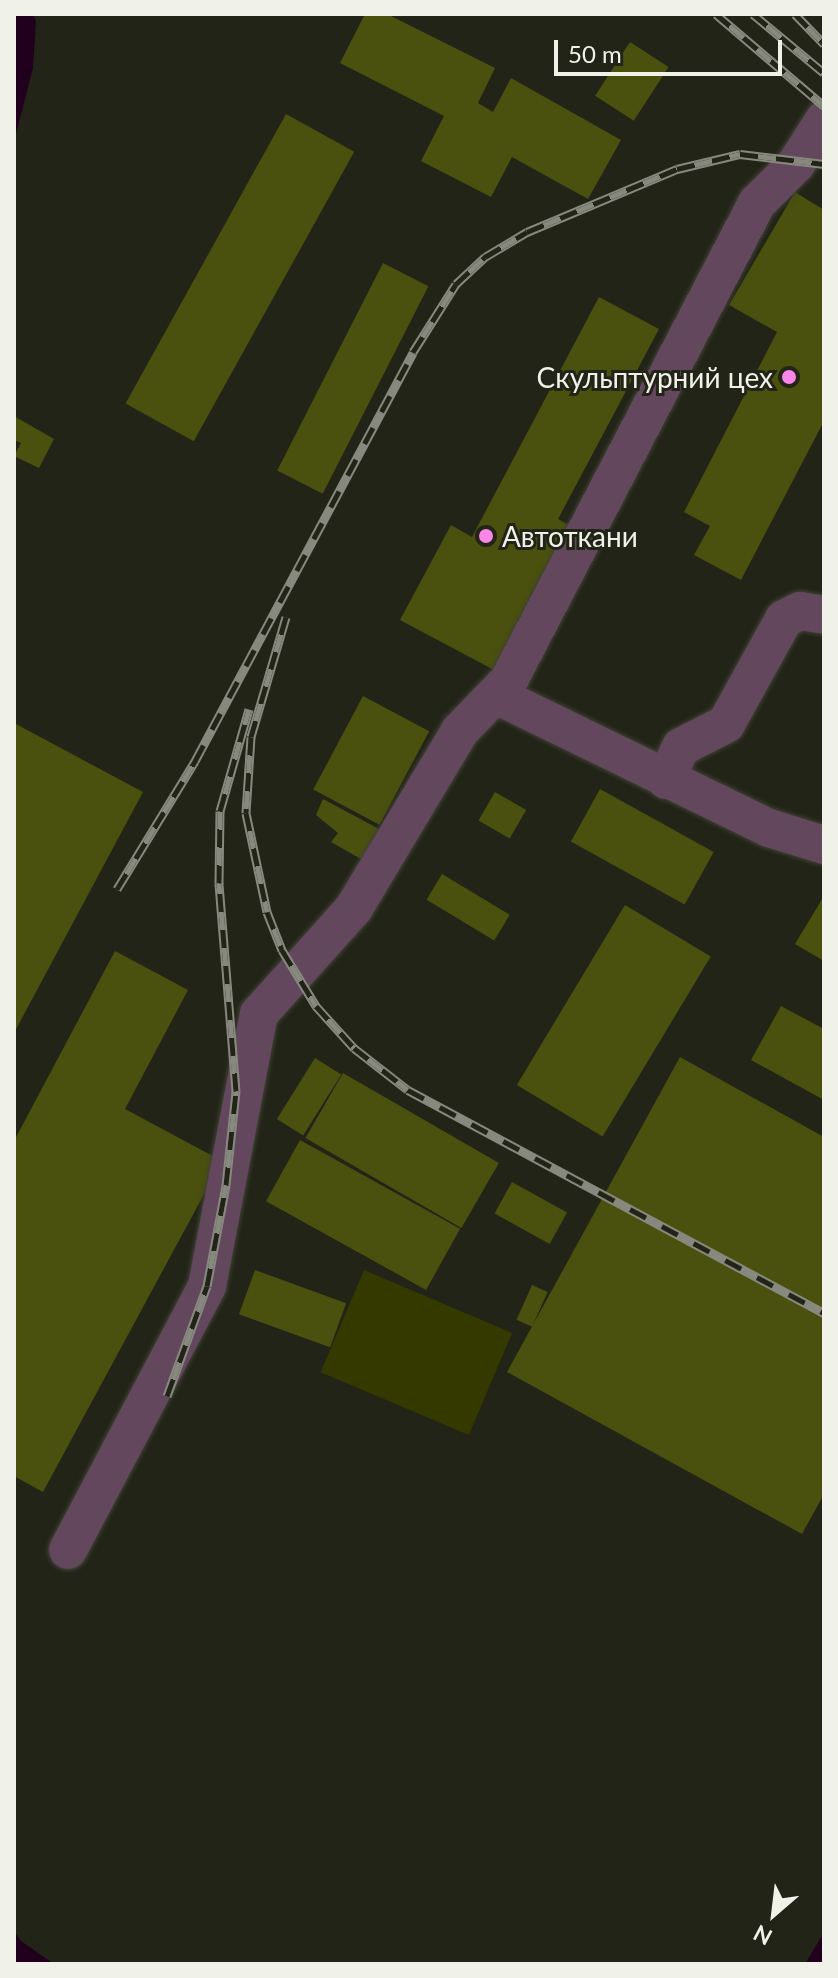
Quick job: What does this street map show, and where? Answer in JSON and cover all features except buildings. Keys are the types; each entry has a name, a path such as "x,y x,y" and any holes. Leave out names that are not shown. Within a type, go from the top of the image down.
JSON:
{"lane":[{"path":"68,1550 207,1286 259,1014 354,908 460,731 496,695 581,546 757,203 796,164 824,120"},
{"path":"666,780 681,747 726,724 784,619 800,611 824,615"},
{"path":"496,695 769,828 820,834"}],"green space":[{"path":"364,1270 512,1333 469,1435 321,1372"}],"shaded area":[{"path":"14,14 33,14 36,21 33,68 14,142"},
{"path":"14,1931 21,1941 54,1964 14,1964"},
{"path":"824,1931 824,1964 805,1964 823,1934"}],"railway":[{"path":"716,14 824,106"},
{"path":"753,14 824,73"},
{"path":"795,14 824,44"},
{"path":"117,889 195,761 413,352 456,284 485,257 527,232 677,169 740,154 824,164"},
{"path":"286,617 251,737 246,813 267,912 282,950 316,1006 354,1048 408,1090 824,1313"},
{"path":"167,1396 207,1286 226,1185 236,1091 219,883 220,811 249,709"}],"place":[{"name":"Скульптурний цех","path":"789,377"},
{"name":"Автоткани","path":"486,536"}]}
